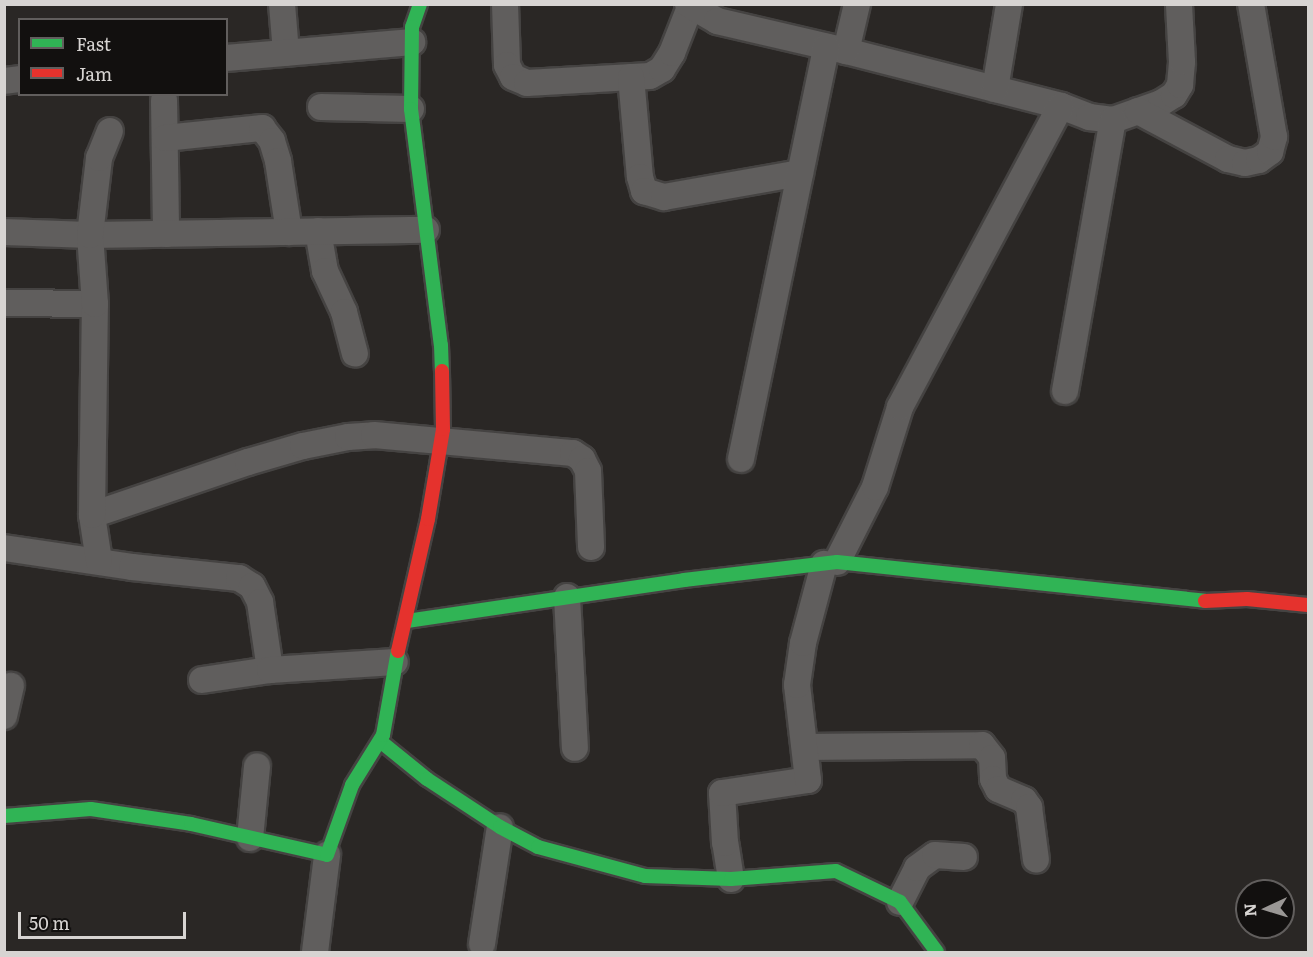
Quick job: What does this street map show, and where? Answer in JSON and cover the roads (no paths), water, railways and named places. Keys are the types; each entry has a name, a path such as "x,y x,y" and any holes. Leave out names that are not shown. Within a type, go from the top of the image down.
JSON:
{"street":[{"path":"282,4 286,53"},
{"path":"315,952 327,855 352,785 383,735 395,662 407,621 443,429 441,345 411,109 412,27 420,4"},
{"path":"505,4 507,65 513,77 527,83 650,76 662,69 672,53 689,6 717,21 1061,106 1089,117 1113,120 1174,95 1180,85 1182,62 1179,4"},
{"path":"741,459 800,173 836,49 857,4"},
{"path":"995,89 1009,4"},
{"path":"1138,111 1228,159 1245,163 1259,159 1270,152 1274,137 1251,4"},
{"path":"228,58 412,42"},
{"path":"631,77 640,177 644,191 664,197 800,173"},
{"path":"164,100 166,234"},
{"path":"731,879 725,843 722,793 808,780 797,685 799,665 831,563 875,487 900,407 1061,106"},
{"path":"321,107 411,109"},
{"path":"1065,391 1113,120"},
{"path":"165,138 262,128 272,141 278,160 289,232"},
{"path":"99,561 92,515 95,304 90,235 99,158 110,132"},
{"path":"4,232 90,235 426,230"},
{"path":"318,231 326,271 344,312 355,354"},
{"path":"4,303 95,304"},
{"path":"92,515 248,462 348,437 374,435 441,443 573,453 582,459 588,471 591,547"},
{"path":"4,548 132,567 239,578 252,586 260,602 270,670"},
{"path":"407,621 567,597 831,563 1196,601 1247,599 1308,606"},
{"path":"567,597 574,748"},
{"path":"202,680 270,670 395,662"},
{"path":"4,716 11,686"},
{"path":"380,741 427,779 500,827 538,847 645,876 731,879 836,871 877,893 900,902 937,952"},
{"path":"805,747 982,745 992,758 993,779 998,789 1024,800 1029,807 1036,860"},
{"path":"250,838 257,766"},
{"path":"4,816 91,809 191,824 327,855"},
{"path":"482,944 500,827"},
{"path":"900,902 917,868 934,855 964,857"}]}
